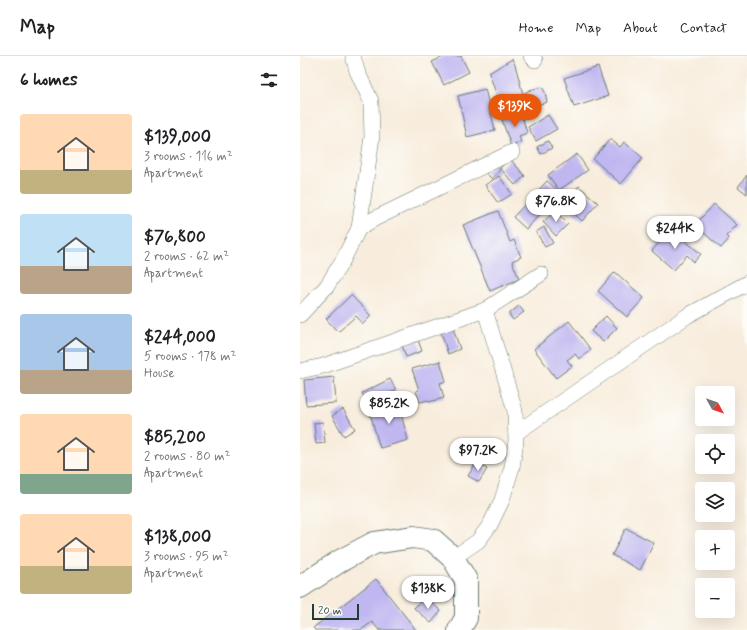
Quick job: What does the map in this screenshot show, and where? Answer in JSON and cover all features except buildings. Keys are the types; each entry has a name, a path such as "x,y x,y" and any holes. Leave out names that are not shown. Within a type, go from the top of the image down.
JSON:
{"main road":[{"path":"300,587 340,561 374,543 413,537 433,540 453,558 466,580 466,618 459,630"}],"street":[{"path":"300,315 327,286 343,260 359,228 372,137 371,108 370,100 357,71 353,56"},
{"path":"359,228 390,211 512,152"},
{"path":"300,371 323,366 485,310 541,274"},
{"path":"516,433 687,316 747,283"},
{"path":"453,558 478,541 490,525 502,500 512,467 516,441 515,411 485,310"}]}
